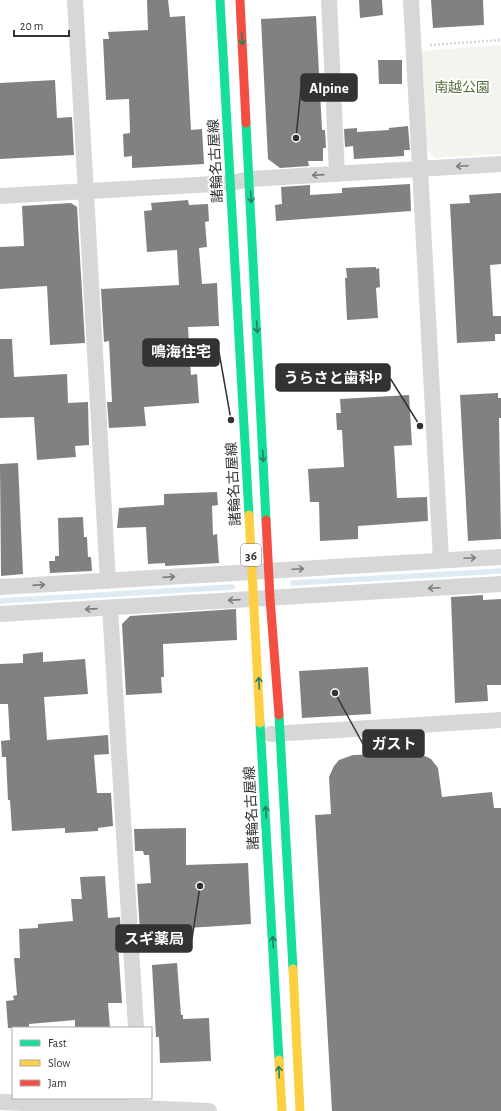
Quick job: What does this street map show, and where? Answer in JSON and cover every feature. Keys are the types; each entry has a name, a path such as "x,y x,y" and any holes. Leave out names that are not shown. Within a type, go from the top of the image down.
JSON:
{"main road":[{"name":"諸輪名古屋線","path":"220,0 282,1111"},
{"name":"36","path":"240,0 270,598 281,734 300,1111"}],"street":[{"path":"75,0 108,581"},
{"path":"329,0 337,174"},
{"path":"411,0 441,560"},
{"path":"0,196 231,183 250,179 501,164"},
{"path":"0,588 269,570 501,557"},
{"path":"0,614 501,584"},
{"path":"110,608 136,1027"},
{"path":"262,735 501,720"},
{"path":"0,1102 141,1102 209,1111"}],"path":[{"path":"414,46 501,40"}],"green space":[{"name":"南越公園","path":"501,45 501,154 435,158 427,150 421,51"}],"building":[{"path":"147,0 168,0 170,17 185,16 191,130 202,129 204,164 132,168 132,156 124,157 123,134 130,133 129,99 106,100 103,39 109,39 108,32 148,30"},
{"path":"359,0 382,0 383,15 360,18"},
{"path":"431,0 483,0 484,25 433,28"},
{"path":"316,16 322,130 325,130 326,148 323,148 323,161 308,161 309,166 280,168 268,159 261,19"},
{"path":"378,60 402,60 402,84 379,84"},
{"path":"55,80 57,118 72,117 74,155 0,159 0,83"},
{"path":"408,126 410,150 404,150 404,156 354,159 353,146 345,147 344,129 357,128 357,132 389,130 389,128"},
{"path":"410,184 411,211 276,221 275,205 282,204 281,187 310,185 310,195 342,193 342,188"},
{"path":"501,193 501,264 490,265 493,316 501,316 501,334 495,334 495,341 457,343 450,204 470,203 469,195"},
{"path":"188,200 189,205 208,204 209,221 205,222 207,247 199,248 202,284 217,283 219,326 188,327 191,375 197,374 199,403 144,407 146,426 109,428 107,402 112,402 109,341 104,342 101,289 179,285 177,250 147,252 144,211 152,210 151,203"},
{"path":"71,203 77,207 85,343 50,345 47,286 0,289 0,247 24,246 22,206"},
{"path":"376,267 376,269 379,268 380,287 376,288 378,318 347,320 346,268"},
{"path":"0,339 12,339 14,377 67,374 68,403 88,402 89,445 75,446 76,457 37,460 34,417 0,418"},
{"path":"498,393 498,398 501,398 501,418 499,418 501,539 468,541 460,395"},
{"path":"409,395 412,445 394,446 397,498 427,497 428,521 358,526 358,539 320,541 319,502 310,502 308,469 344,467 342,430 337,430 336,413 341,413 340,399"},
{"path":"18,463 23,574 1,576 0,464"},
{"path":"217,492 218,505 212,506 213,535 217,534 219,563 165,566 165,563 148,564 146,527 117,528 119,508 164,505 164,494"},
{"path":"83,517 84,537 87,537 88,557 91,557 92,571 50,573 49,561 55,561 55,556 59,556 58,518"},
{"path":"483,595 483,600 501,599 501,685 487,685 488,701 455,703 451,597"},
{"path":"236,609 237,640 163,644 164,677 161,677 162,693 126,695 122,624 130,616"},
{"path":"43,652 43,662 85,659 88,694 44,697 47,740 108,735 109,754 94,755 97,793 111,793 113,826 98,828 98,831 65,833 65,828 12,831 10,800 8,800 6,757 2,757 1,741 10,740 8,704 0,704 0,664 23,663 23,654"},
{"path":"368,667 371,714 302,718 299,671"},
{"path":"419,753 431,759 438,768 442,797 492,792 494,808 501,808 501,1111 332,1111 315,815 331,814 329,777 334,766 339,760 353,755"},
{"path":"186,828 186,865 248,863 251,924 140,931 137,884 151,883 149,855 144,855 143,851 135,851 134,829"},
{"path":"105,876 108,918 120,917 121,932 118,933 118,944 122,1003 108,1003 110,1027 75,1027 75,1020 29,1024 29,1027 8,1028 6,1001 14,1000 13,996 17,995 14,958 20,958 19,929 38,928 38,924 73,921 71,899 82,899 80,877"},
{"path":"177,963 181,1015 183,1015 183,1019 209,1018 211,1061 160,1063 159,1037 156,1037 152,965"}],"waterway":[{"path":"293,583 501,571"},
{"path":"0,601 232,587"}],"traffic: fast":[{"path":"220,0 249,515"},
{"path":"246,123 266,520"},
{"path":"279,715 293,969"},
{"path":"260,723 279,1060"}],"traffic: slow":[{"path":"249,515 260,723"},
{"path":"293,969 300,1111"},
{"path":"279,1060 282,1111"}],"traffic: jam":[{"path":"240,0 246,123"},
{"path":"266,520 279,715"}],"place":[{"name":"Alpine","path":"296,138"},
{"name":"鳴海住宅","path":"231,420"},
{"name":"うらさと歯科P","path":"420,426"},
{"name":"ガスト","path":"335,693"},
{"name":"スギ薬局","path":"200,886"}]}
